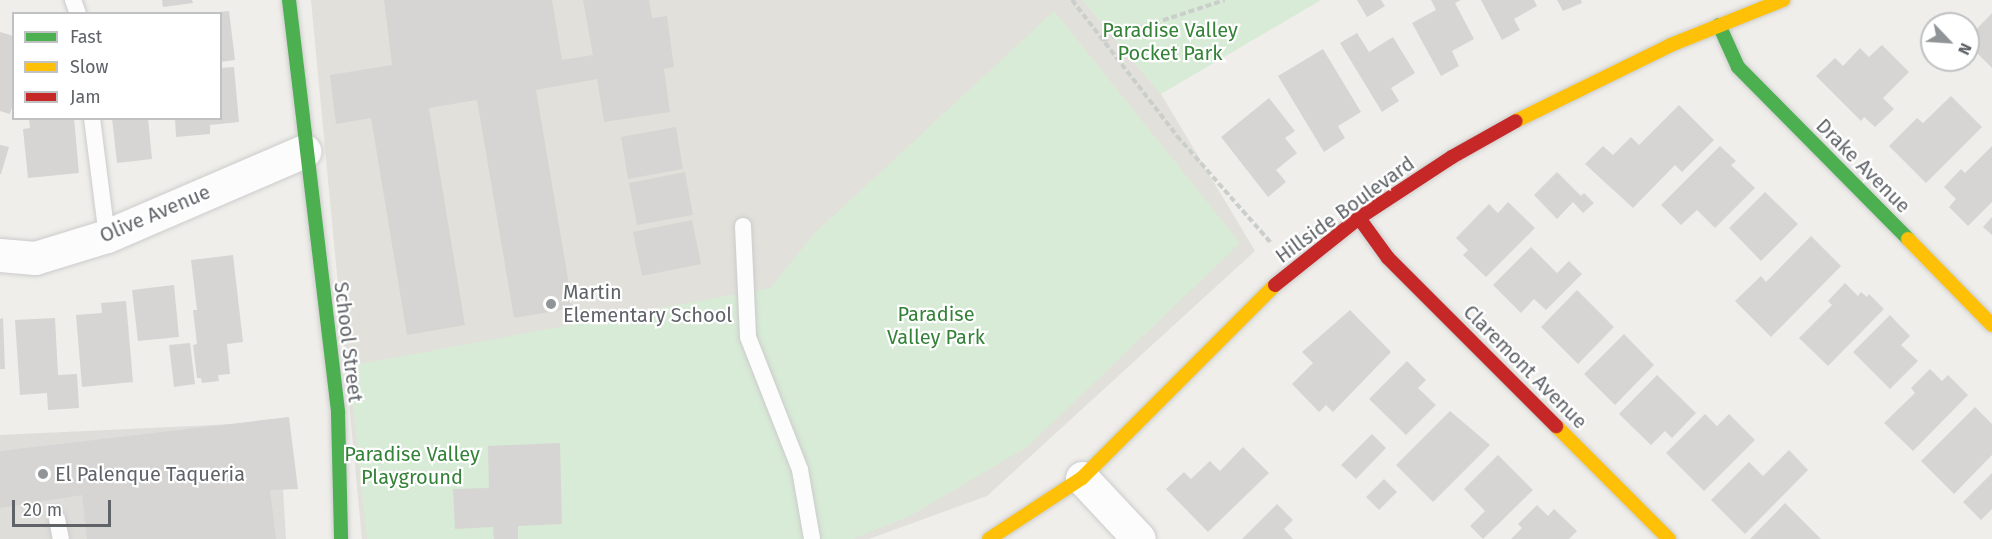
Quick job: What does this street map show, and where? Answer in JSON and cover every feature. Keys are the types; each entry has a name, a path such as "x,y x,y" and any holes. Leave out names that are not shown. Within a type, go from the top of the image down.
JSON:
{"street":[{"name":"School Street","path":"289,0 304,151 338,413 341,539"},
{"name":"Hillside Boulevard","path":"989,539 1082,478 1294,270 1359,218 1452,157 1557,98 1719,25 1783,0"},
{"name":"Drake Avenue","path":"1719,25 1738,67 1992,325"},
{"name":"Olive Avenue","path":"0,255 34,258 107,236 304,151"},
{"name":"Claremont Avenue","path":"1359,218 1388,258 1669,539"},
{"path":"1082,478 1139,539"}],"lane":[{"path":"92,120 107,236"},
{"path":"743,226 748,337 800,470 812,539"},
{"path":"57,519 61,539"}],"path":[{"path":"1072,0 1177,136 1294,270"},
{"path":"1103,40 1225,0"}],"shaded area":[{"path":"311,0 1083,0 1161,94 1255,251 987,496 869,539 362,539"},
{"path":"279,422 286,539 0,539 0,435"}],"green space":[{"name":"Paradise Valley Pocket Park","path":"1083,0 1321,0 1161,94"},
{"name":"Paradise Valley Park","path":"1054,11 1240,243 1027,447 908,517 852,539 367,539 349,366 770,288 815,233"}],"building":[{"path":"162,0 192,0 193,3 163,7"},
{"path":"384,0 552,0 562,60 593,55 583,0 649,0 652,18 667,16 674,67 664,69 670,112 604,122 597,79 536,90 573,308 514,318 477,100 429,108 465,325 407,335 371,118 336,124 330,75 392,65"},
{"path":"1357,0 1381,0 1385,6 1367,17"},
{"path":"1431,0 1461,0 1455,3 1474,39 1452,51 1459,66 1441,76 1412,23 1436,10"},
{"path":"1481,0 1534,0 1537,6 1514,19 1520,30 1502,40"},
{"path":"1557,0 1581,0 1582,3 1563,11"},
{"path":"229,11 235,60 222,62 222,12 220,12"},
{"path":"1992,13 1992,68 1980,56 1980,26"},
{"path":"0,32 12,35 12,107 10,114 0,111"},
{"path":"1357,33 1369,52 1393,37 1415,73 1391,88 1399,101 1382,112 1340,43"},
{"path":"1882,45 1909,72 1883,98 1894,109 1875,127 1864,117 1861,121 1816,76 1835,58 1843,66 1860,48 1869,57"},
{"path":"1323,49 1361,112 1338,126 1345,138 1324,152 1278,76"},
{"path":"234,67 239,122 210,125 210,134 176,137 175,120 222,120 222,68"},
{"path":"1951,96 1982,127 1926,183 1889,146 1917,118 1923,123"},
{"path":"1269,98 1295,131 1285,138 1297,153 1276,170 1286,182 1268,197 1221,137"},
{"path":"1679,105 1714,140 1682,172 1675,165 1633,208 1585,164 1603,146 1613,155 1631,137 1639,145"},
{"path":"29,120 74,120 79,173 28,178 23,129 30,128"},
{"path":"112,120 148,120 152,159 117,163"},
{"path":"676,127 683,169 628,179 621,137"},
{"path":"0,145 9,147 1,174 0,174"},
{"path":"1720,146 1736,161 1731,165 1755,188 1715,228 1697,210 1681,225 1661,205"},
{"path":"1992,146 1992,202 1968,226 1949,207 1956,199 1944,187 1961,169 1965,173"},
{"path":"685,172 693,215 637,225 629,183"},
{"path":"1557,172 1581,196 1584,193 1594,203 1583,213 1573,202 1557,219 1534,195"},
{"path":"1765,192 1798,224 1761,261 1729,228"},
{"path":"1508,202 1535,228 1486,277 1463,255 1468,250 1456,238 1489,204 1498,213"},
{"path":"1992,217 1992,235 1983,227"},
{"path":"692,220 701,264 642,276 633,232"},
{"path":"1811,236 1841,266 1771,337 1735,301 1761,276 1766,282"},
{"path":"1531,247 1557,273 1569,261 1582,274 1546,310 1534,299 1521,313 1493,285"},
{"path":"233,255 243,342 227,344 230,374 218,375 219,381 202,383 201,378 197,378 193,345 197,344 193,310 197,310 191,260"},
{"path":"1845,283 1858,296 1861,292 1867,297 1869,294 1884,309 1828,366 1799,338 1832,305 1828,301"},
{"path":"174,285 179,337 138,341 132,290"},
{"path":"1577,290 1614,327 1578,364 1541,327"},
{"path":"126,301 133,382 82,387 76,315 102,313 101,303"},
{"path":"1350,310 1391,352 1333,412 1326,405 1319,412 1292,384 1313,363 1302,352"},
{"path":"1890,315 1910,336 1901,345 1918,361 1890,389 1853,352"},
{"path":"3,318 5,369 0,369 0,319"},
{"path":"55,318 58,375 77,374 79,408 48,410 47,393 20,395 15,320"},
{"path":"1624,334 1654,365 1615,405 1584,374"},
{"path":"190,343 195,384 174,387 169,345"},
{"path":"1407,361 1426,380 1418,388 1436,405 1406,435 1369,399"},
{"path":"1930,369 1942,381 1948,375 1968,395 1913,451 1884,423 1915,393 1911,388"},
{"path":"1657,375 1696,413 1672,438 1665,431 1651,445 1619,414"},
{"path":"1975,407 1992,424 1992,455 1954,494 1921,461"},
{"path":"1450,411 1490,445 1433,502 1396,465"},
{"path":"1705,414 1717,426 1729,414 1755,440 1704,491 1666,453"},
{"path":"289,417 298,489 270,490 276,539 87,539 82,495 0,508 0,451"},
{"path":"1372,434 1386,448 1356,479 1341,465"},
{"path":"560,443 562,524 518,526 518,539 494,539 493,527 455,529 453,489 489,488 488,446"},
{"path":"1243,447 1269,473 1208,532 1166,489 1184,472 1191,479 1210,461 1220,471"},
{"path":"1789,450 1808,470 1745,534 1711,500 1749,462 1763,476"},
{"path":"1498,455 1533,490 1483,539 1470,526 1485,511 1464,489"},
{"path":"1992,473 1992,509 1981,520 1963,502"},
{"path":"1384,479 1397,492 1379,510 1366,497"},
{"path":"1785,503 1821,539 1750,539"},
{"path":"1277,504 1293,520 1284,529 1293,539 1242,539"},
{"path":"1537,505 1548,516 1554,509 1577,531 1569,539 1511,539 1522,528 1518,524"}],"traffic: fast":[{"path":"289,0 338,413 341,539"},
{"path":"1719,25 1738,67 1908,239"}],"traffic: slow":[{"path":"1516,121 1671,45 1783,0"},
{"path":"1908,239 1992,325"},
{"path":"989,539 1082,478 1275,285"},
{"path":"1556,426 1669,539"}],"traffic: jam":[{"path":"1275,285 1359,218 1452,157 1516,121"},
{"path":"1359,218 1388,258 1556,426"}],"place":[{"name":"Martin Elementary School","path":"551,304"},
{"name":"El Palenque Taqueria","path":"43,474"}],"park label":[{"name":"Paradise Valley Playground","path":"412,466"}]}
